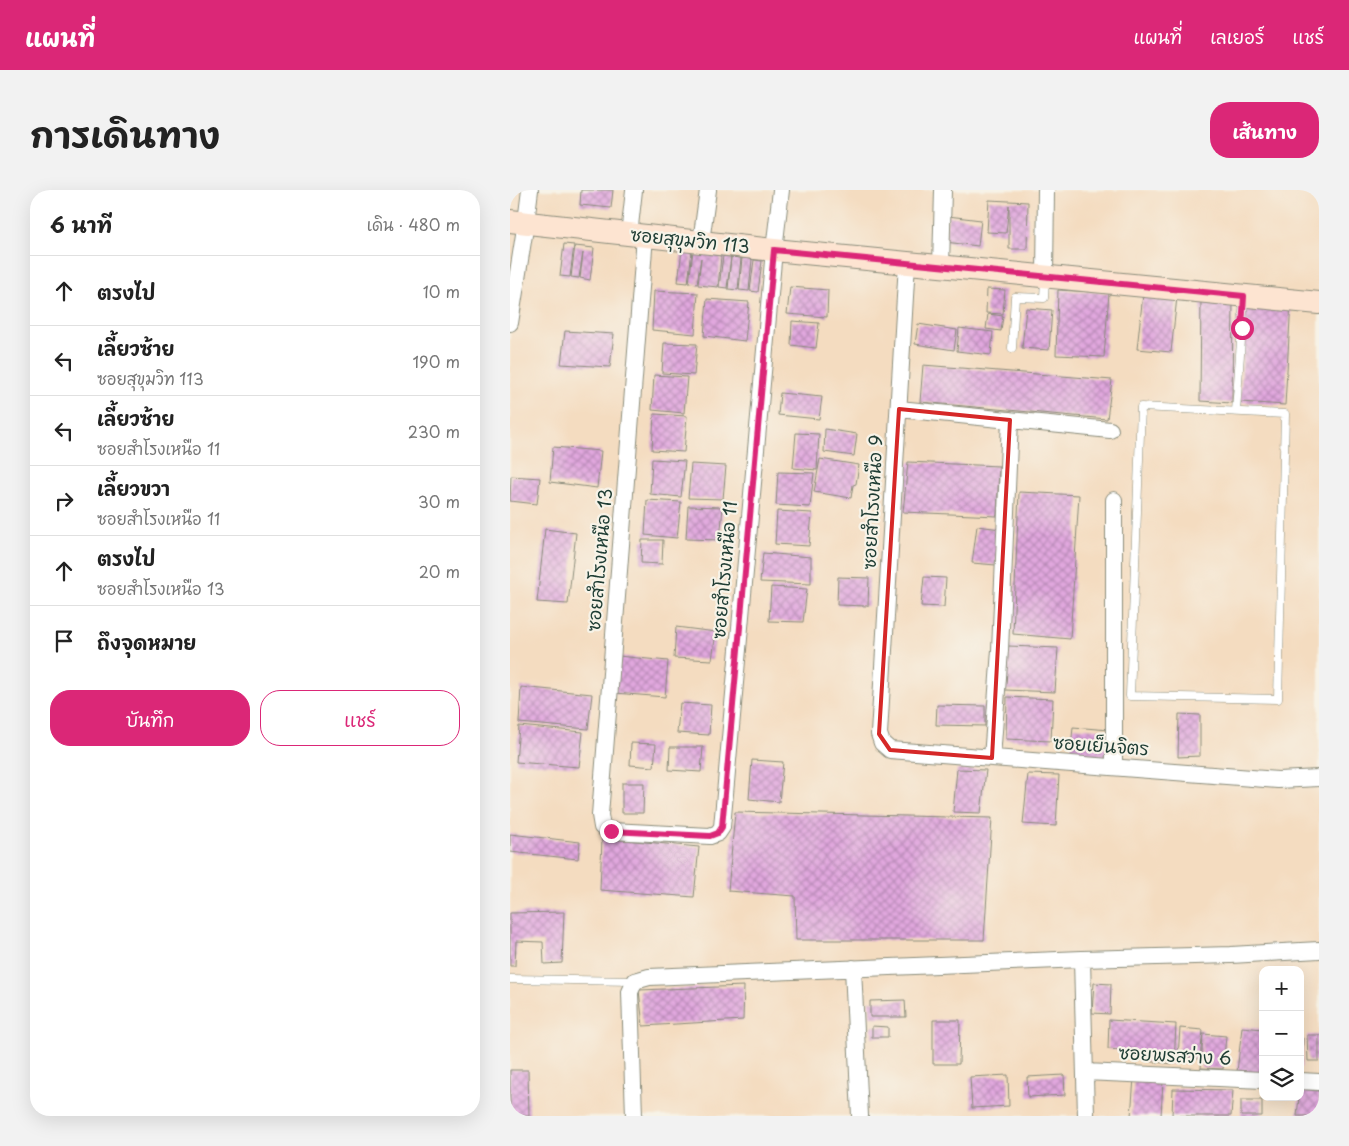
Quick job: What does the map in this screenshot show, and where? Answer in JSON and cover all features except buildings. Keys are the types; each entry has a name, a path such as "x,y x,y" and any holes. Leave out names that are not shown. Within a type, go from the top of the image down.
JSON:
{"main road":[{"name":"ซอยสุขุมวิท 113","path":"518,222 774,250 1319,303"}],"street":[{"path":"510,324 518,222 530,190"},
{"path":"634,190 637,236"},
{"path":"701,242 708,190"},
{"name":"ซอยสำโรงเหนือ 11","path":"661,833 710,836 718,833 722,827 781,190"},
{"path":"940,266 942,190"},
{"path":"1045,276 1046,190"},
{"name":"ซอยสำโรงเหนือ 13","path":"637,236 600,815 602,827 611,831 661,833"},
{"name":"ซอยสำโรงเหนือ 9","path":"882,743 879,734 907,263"},
{"path":"898,409 1110,430"},
{"path":"992,758 1000,650 1010,420"},
{"path":"1114,500 1114,767"},
{"name":"ซอยเย็นจิตร","path":"882,743 890,750 1278,780 1319,778"},
{"path":"634,1116 630,992 635,981 649,976 1231,955 1319,950"},
{"path":"1082,959 1086,1116"},
{"path":"853,968 860,1116"},
{"name":"ซอยพรสว่าง 6","path":"1085,1072 1259,1080"},
{"path":"1304,1081 1319,1082"}],"lane":[{"path":"1012,348 1015,297 1044,298 1045,276"},
{"path":"1236,411 1244,296"},
{"path":"1141,407 1236,411 1285,414 1278,699 1130,696 1141,407"},
{"path":"510,979 635,981"}],"highlighted area":[{"path":"899,409 1010,420 992,758 890,750 879,734"}],"route":[{"path":"611,831 710,836 718,833 722,827 774,250 1244,296 1242,328"}]}
